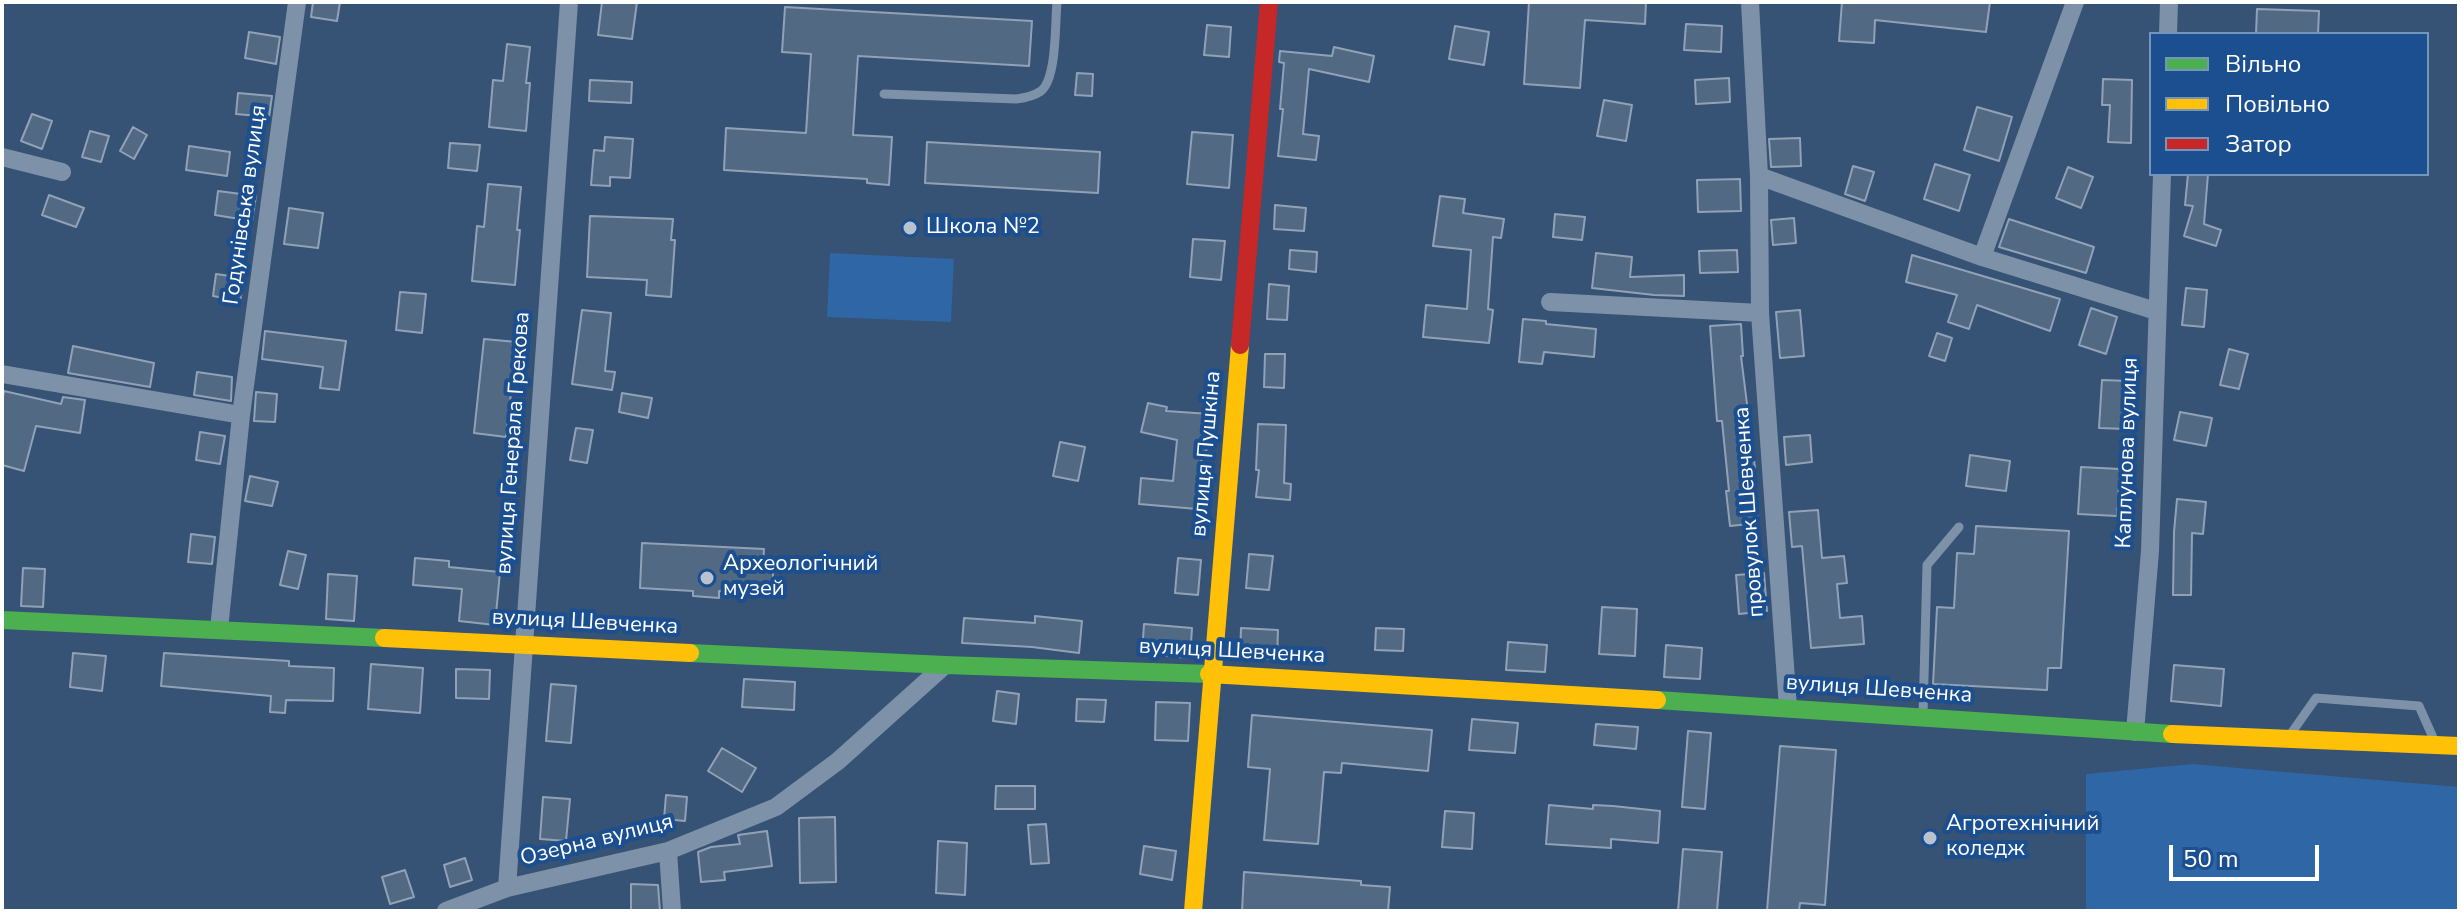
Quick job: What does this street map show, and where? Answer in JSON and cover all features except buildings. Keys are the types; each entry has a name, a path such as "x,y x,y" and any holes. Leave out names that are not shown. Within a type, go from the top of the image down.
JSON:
{"street":[{"name":"Годунівська вулиця","path":"219,629 241,415 297,2"},
{"name":"вулиця Генерала Грекова","path":"507,888 569,2"},
{"name":"вулиця Пушкіна","path":"1193,911 1269,2"},
{"name":"провулок Шевченка","path":"1750,2 1759,176 1760,313 1788,708"},
{"path":"1982,257 2075,2"},
{"path":"2168,32 2169,2"},
{"path":"2,157 62,172"},
{"path":"1759,176 1982,257 2156,311"},
{"name":"Каплунова вулиця","path":"2135,732 2150,551 2162,176"},
{"path":"1550,302 1760,313"},
{"path":"2,374 241,415"},
{"name":"вулиця Шевченка","path":"2,620 945,665 1212,674 1923,716 2135,732 2459,746"},
{"name":"Озерна вулиця","path":"446,911 507,888 668,851 776,807 838,761 945,665"},
{"path":"668,851 672,911"}],"lane":[{"path":"884,94 1016,99 1043,90 1051,73 1057,2"},
{"path":"1923,716 1927,565 1959,527"},
{"path":"2287,738 2316,698 2419,706 2437,745"}],"shaded area":[{"path":"830,253 954,259 951,322 827,317"},
{"path":"2192,764 2459,787 2459,911 2086,911 2086,774"}],"traffic: fast":[{"path":"2,620 384,638"},
{"path":"690,653 1209,674"},
{"path":"1657,700 2172,734"}],"traffic: slow":[{"path":"1193,911 1240,345"},
{"path":"384,638 690,653"},
{"path":"1209,674 1657,700"},
{"path":"2172,734 2459,746"}],"traffic: jam":[{"path":"1240,345 1269,2"}],"place":[{"name":"Школа №2","path":"910,228"},
{"name":"Археологічний музей","path":"707,578"},
{"name":"Агротехнічний коледж","path":"1930,838"}]}
